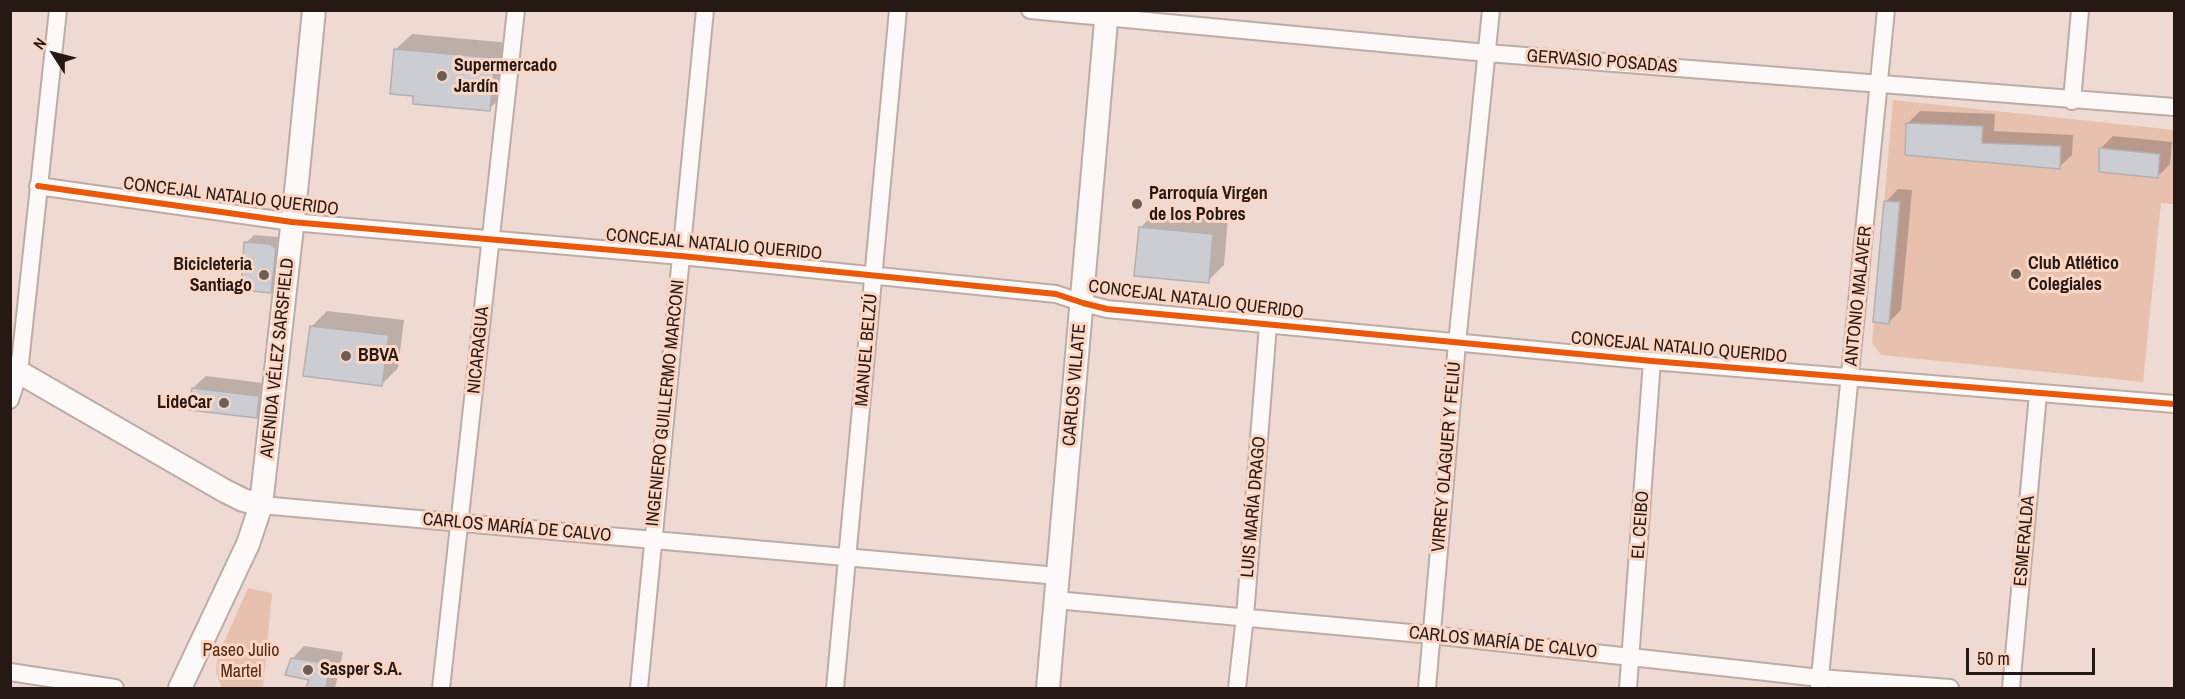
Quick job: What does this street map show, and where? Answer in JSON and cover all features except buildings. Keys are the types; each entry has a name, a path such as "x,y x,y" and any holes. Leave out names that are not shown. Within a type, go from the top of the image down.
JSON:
{"street":[{"path":"10,400 58,10"},
{"name":"AVENIDA VÉLEZ SARSFIELD","path":"180,688 248,544 261,505 266,479 314,10"},
{"name":"NICARAGUA","path":"441,688 516,10"},
{"name":"INGENIERO GUILLERMO MARCONI","path":"639,688 705,10"},
{"name":"MANUEL BELZÚ","path":"835,688 898,10"},
{"name":"GERVASIO POSADAS","path":"1030,10 1107,14 1487,53 2175,107"},
{"name":"VIRREY OLAGUER Y FELIÚ","path":"1427,688 1457,343 1491,10"},
{"name":"ANTONIO MALAVER","path":"1819,683 1886,10"},
{"path":"2072,100 2080,10"},
{"name":"CARLOS VILLATE","path":"1048,688 1107,14"},
{"name":"CONCEJAL NATALIO QUERIDO","path":"38,186 292,222 681,256 1056,294 1107,309 1652,361 2175,404"},
{"name":"LUIS MARÍA DRAGO","path":"1237,688 1245,616 1268,325"},
{"name":"EL CEIBO","path":"1628,688 1652,361"},
{"name":"CARLOS MARÍA DE CALVO","path":"15,370 225,491 243,500 261,505 1058,576"},
{"name":"ESMERALDA","path":"2011,688 2038,394"},
{"name":"CARLOS MARÍA DE CALVO","path":"1056,600 1431,635 1632,657 1819,683 1950,688"},
{"path":"10,672 115,688"}],"green space":[{"name":"Club Atlético Colegiales","path":"1893,100 2174,130 2174,204 2161,203 2143,382 1881,355 1872,343"},
{"name":"Paseo Julio Martel","path":"248,588 272,593 263,688 222,688 216,673 217,658"}],"cycle path":[{"path":"38,186 292,222 681,256 1056,294 1107,309 1652,361 2174,404"}],"place":[{"name":"Supermercado Jardín","path":"442,76"},
{"name":"Parroquía Virgen de los Pobres","path":"1137,204"},
{"name":"Club Atlético Colegiales","path":"2016,274"},
{"name":"Bicicleteria Santiago","path":"264,275"},
{"name":"BBVA","path":"346,356"},
{"name":"LideCar","path":"224,403"},
{"name":"Sasper S.A.","path":"308,670"}]}
